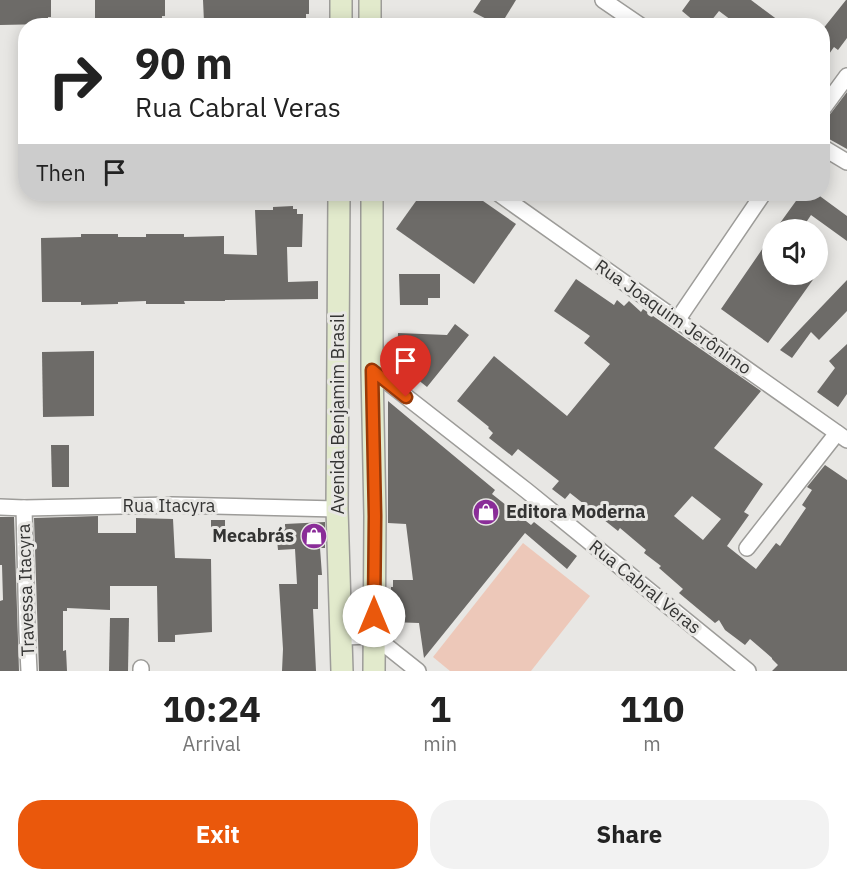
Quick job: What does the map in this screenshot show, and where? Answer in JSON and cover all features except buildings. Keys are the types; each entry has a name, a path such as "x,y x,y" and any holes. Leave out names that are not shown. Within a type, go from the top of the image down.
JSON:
{"main road":[{"path":"341,0 341,18"},
{"path":"370,0 370,18"},
{"name":"Avenida Benjamim Brasil","path":"339,201 337,509 342,671"},
{"name":"Avenida Benjamim Brasil","path":"372,201 374,671"}],"street":[{"path":"603,0 629,18"},
{"path":"830,99 847,76"},
{"path":"830,152 847,162"},
{"name":"Rua Joaquim Jerônimo","path":"509,201 842,436"},
{"path":"678,319 758,201"},
{"name":"Rua Cabral Veras","path":"372,370 527,491 747,671"},
{"path":"747,548 842,436"},
{"name":"Rua Itacyra","path":"0,507 172,505 337,509"},
{"name":"Travessa Itacyra","path":"24,508 29,671"},
{"path":"342,637 374,636 418,671"}],"shaded area":[{"path":"523,543 590,596 531,671 450,671 433,657"}],"place":[{"name":"Editora Moderna","path":"486,512"},
{"name":"Mecabrás","path":"314,536"}],"route":[{"path":"374,616 375,516 372,370 406,397"}]}
